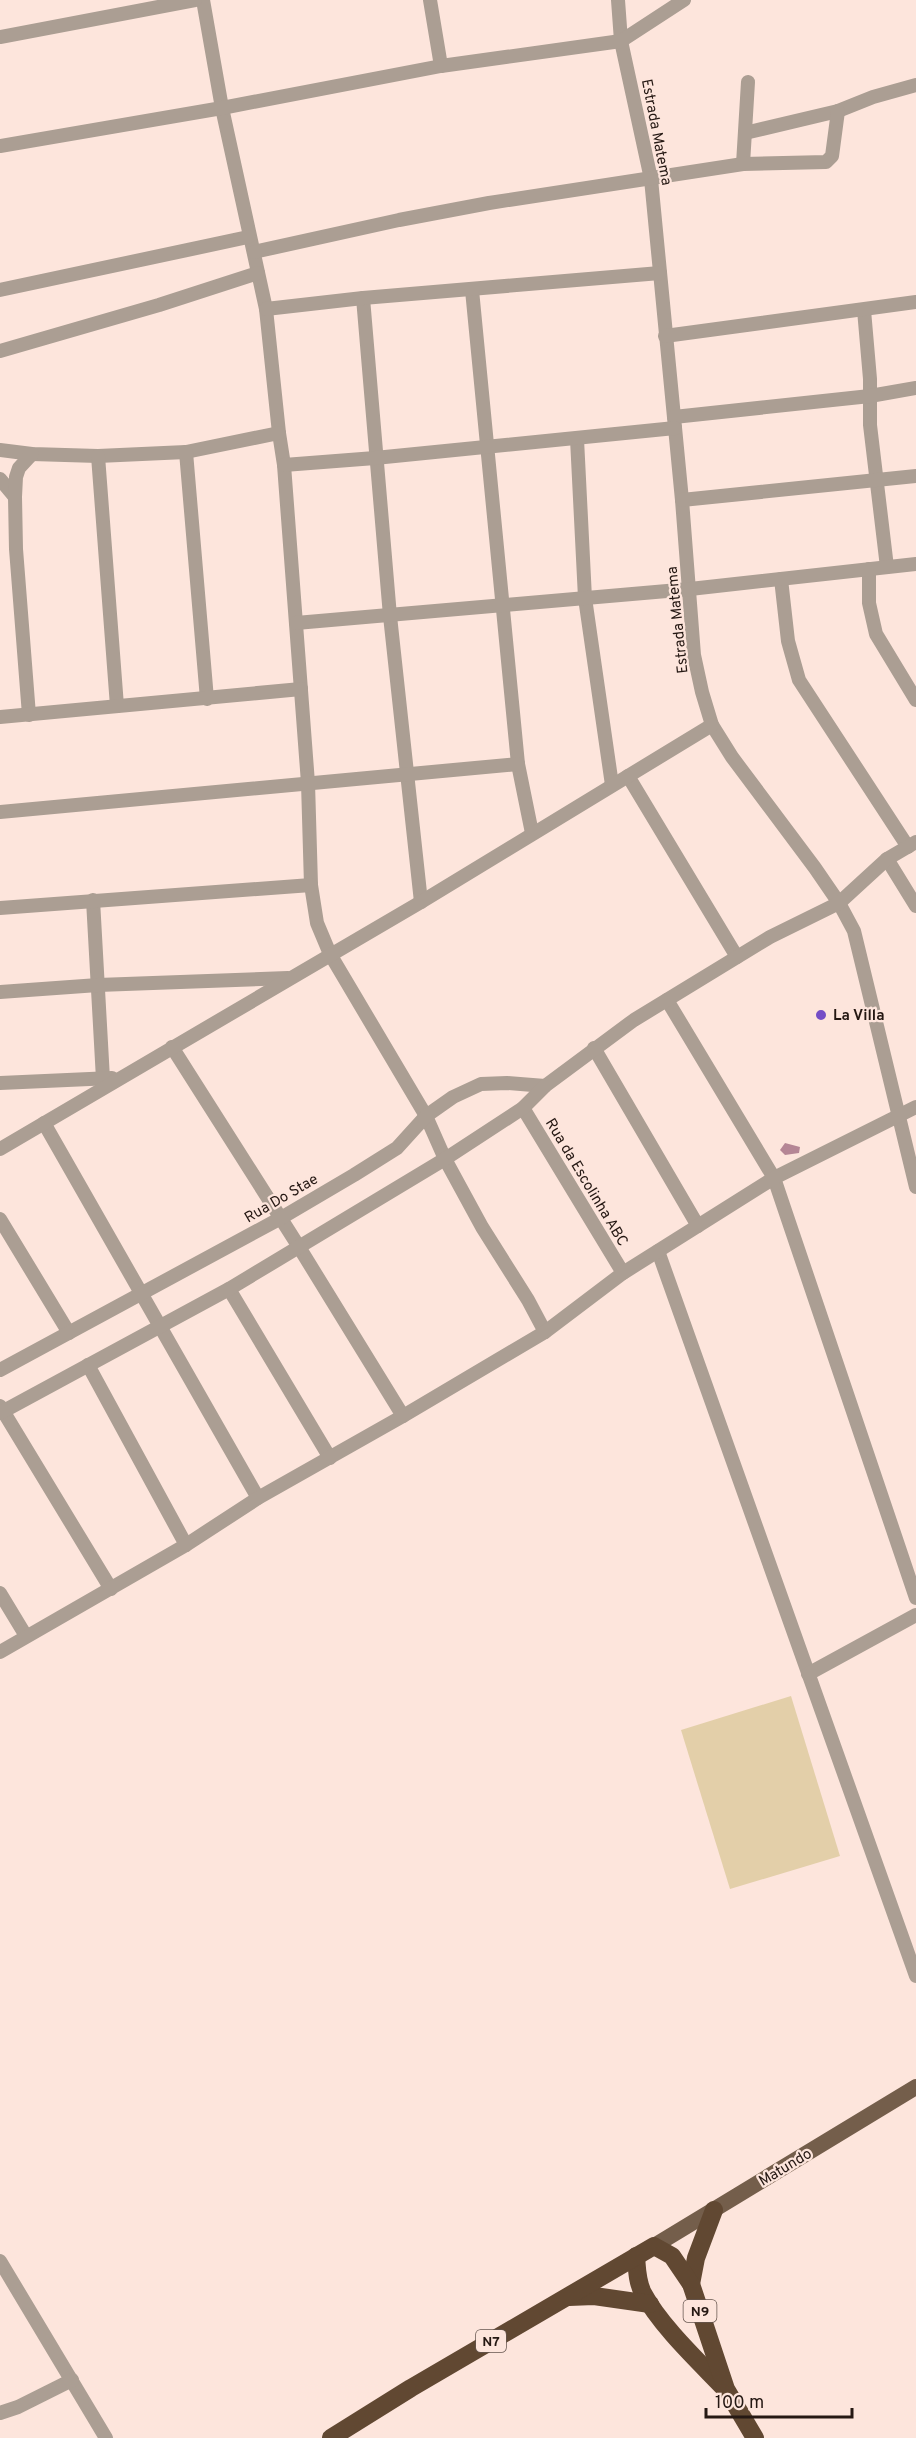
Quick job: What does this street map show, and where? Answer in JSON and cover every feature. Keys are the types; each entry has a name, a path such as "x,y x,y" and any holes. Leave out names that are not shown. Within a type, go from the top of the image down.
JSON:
{"highway":[{"path":"691,2284 696,2258 714,2210"},
{"name":"N7","path":"331,2438 654,2246"},
{"name":"N9","path":"654,2246 672,2256 691,2284 726,2389 755,2438"},
{"name":"N9","path":"636,2256 638,2280 650,2304 699,2362 726,2389"},
{"path":"567,2297 594,2296 650,2304"}],"main road":[{"name":"Matundo","path":"654,2246 916,2087"}],"street":[{"path":"0,37 195,0"},
{"path":"203,0 248,237 254,252 266,309 284,465 308,783 311,885 317,923 330,954 426,1116 445,1159 482,1227 528,1300 545,1332"},
{"path":"430,0 441,66"},
{"name":"Estrada Matema","path":"618,0 621,41 651,179 675,422 694,655 712,725 839,903 854,931 916,1187"},
{"path":"0,146 222,108 441,66 621,41 684,0"},
{"path":"743,164 748,82"},
{"path":"745,133 838,111 873,97 916,85"},
{"path":"254,252 489,203 743,164 830,160 838,111"},
{"path":"0,290 248,237"},
{"path":"0,351 159,305 258,273"},
{"path":"266,309 363,298 660,273"},
{"path":"472,290 518,764 532,833"},
{"path":"363,298 390,616 421,902"},
{"path":"665,336 916,302"},
{"path":"864,310 876,480 887,567"},
{"path":"284,465 577,439 675,422 916,388"},
{"path":"0,450 32,454 98,456 186,452 279,433"},
{"path":"577,439 585,598 612,785"},
{"path":"186,452 207,699"},
{"path":"29,715 16,549 15,497 19,468 32,454"},
{"path":"98,456 117,706"},
{"path":"682,500 916,476"},
{"path":"0,478 15,497"},
{"path":"296,623 690,589 916,564"},
{"path":"869,569 869,603 876,634 916,700"},
{"path":"111,1589 1,1410 229,1289 445,1159 523,1108 545,1086 594,1048 770,937 839,903 887,860 912,844 799,680 788,641 781,579"},
{"path":"0,717 301,689"},
{"path":"0,1149 421,902 712,725"},
{"path":"0,812 518,764"},
{"path":"628,776 737,957"},
{"path":"887,860 916,906"},
{"path":"0,908 311,885"},
{"path":"93,900 103,1079"},
{"path":"0,992 98,985 290,978"},
{"path":"667,1000 774,1178 916,1598"},
{"path":"172,1047 403,1416"},
{"path":"594,1048 698,1226"},
{"path":"0,1083 120,1078"},
{"name":"Rua Do Stae","path":"0,1370 281,1218 397,1148 426,1116 453,1097 481,1084 507,1083 545,1086"},
{"path":"0,1652 186,1545 258,1498 545,1332 623,1273 774,1178 899,1118 916,1107"},
{"name":"Rua da Escolinha ABC","path":"523,1108 623,1273"},
{"path":"44,1123 258,1498"},
{"path":"0,1219 69,1334"},
{"path":"658,1251 916,1976"},
{"path":"229,1289 330,1458"},
{"path":"88,1365 186,1545"},
{"path":"0,1593 26,1636"},
{"path":"808,1674 916,1615"},
{"path":"0,2261 106,2438"},
{"path":"0,2413 18,2407 72,2380"}],"shaded area":[{"path":"791,1696 840,1856 730,1889 681,1730"}],"water":[{"path":"785,1143 800,1147 799,1153 785,1155 780,1150"}],"place":[{"name":"La Villa","path":"821,1015"}]}
